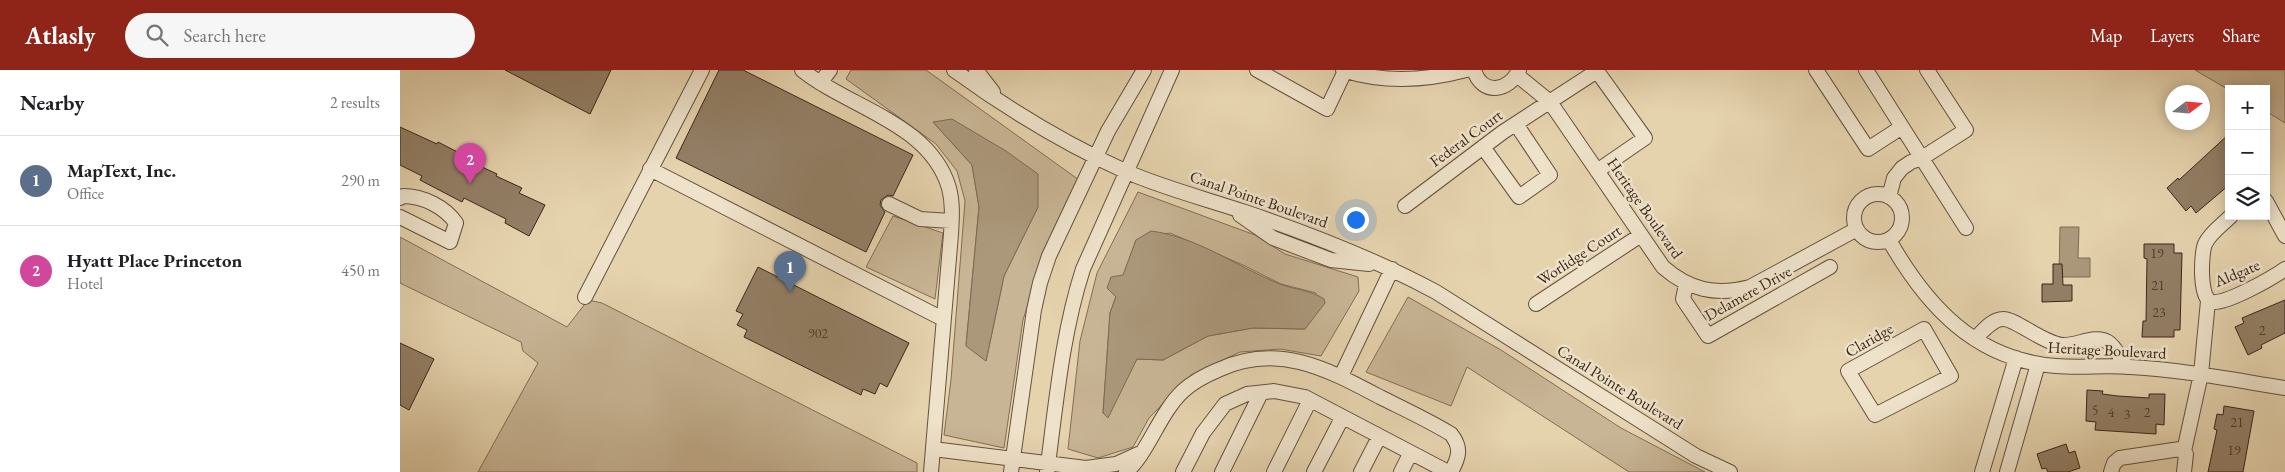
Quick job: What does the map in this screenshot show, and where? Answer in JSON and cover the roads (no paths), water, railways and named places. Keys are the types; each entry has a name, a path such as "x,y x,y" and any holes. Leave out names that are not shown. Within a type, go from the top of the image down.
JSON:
{"street":[{"path":"584,297 702,70"},
{"path":"802,70 877,114 930,152 943,172 949,188 951,221 931,472"},
{"path":"820,82 830,70"},
{"name":"Canal Pointe Boulevard","path":"954,70 1000,103 1063,141 1127,172 1329,242 1387,267 1436,292 1696,456 1730,472"},
{"path":"976,70 1000,103"},
{"path":"1012,466 1034,310 1049,256 1108,131 1144,70"},
{"path":"1048,468 1067,327 1083,269 1172,70"},
{"path":"1257,70 1327,109 1344,70 1374,78 1398,80 1421,79 1466,70"},
{"name":"Heritage Boulevard","path":"1474,70 1482,83 1498,88 1507,86 1518,73 1550,102 1663,266 1686,284 1715,292 1733,291 1750,287 1857,229"},
{"path":"1816,70 1868,149 1902,127"},
{"path":"1866,70 1966,228"},
{"path":"1889,197 1894,178 1902,168 1922,158 1966,130 1927,70"},
{"path":"1582,74 1597,71 1644,138 1597,171"},
{"name":"Federal Court","path":"1404,206 1483,147 1550,102 1582,74"},
{"path":"1483,147 1519,197 1550,175 1516,124"},
{"path":"650,169 942,318"},
{"path":"1879,194 1889,197 1896,202 1902,219 1896,234 1888,240 1879,242 1870,240 1857,229 1854,216 1856,208 1870,196 1879,194"},
{"path":"400,198 403,196 421,198 449,214 456,223 450,242 400,217"},
{"path":"889,204 920,219 951,221"},
{"path":"2270,208 2285,236"},
{"name":"Aldgate","path":"2227,220 2210,236 2205,245 2202,262 2204,296 2208,301 2213,302 2233,295 2285,269"},
{"name":"Worlidge Court","path":"1536,304 1641,235"},
{"name":"Heritage Boulevard","path":"1888,240 1920,290 1940,312 1975,339 2016,358 2038,364 2056,366 2127,367 2201,374 2285,388"},
{"path":"1340,376 1387,267"},
{"name":"Delamere Drive","path":"1686,284 1684,299 1708,336 1830,267"},
{"path":"2184,472 2186,454 2184,451 2201,374 2208,301"},
{"path":"1924,329 1940,312"},
{"path":"1975,339 1994,321 2002,319 2011,320 2034,335 2061,345 2072,345 2098,339 2108,342 2127,367"},
{"name":"Claridge","path":"1924,329 1951,376 1875,415 1848,371 1924,329"},
{"path":"1126,472 1142,451 1172,403 1182,392 1224,367 1254,358 1287,359 1323,368 1451,434 1458,443 1460,452 1450,472 1410,454 1310,400 1274,391 1247,394 1225,404 1203,433 1183,472"},
{"path":"1982,472 2016,358"},
{"path":"2007,472 2038,364"},
{"path":"1222,472 1260,393"},
{"path":"1274,472 1310,400"},
{"path":"1314,472 1342,418"},
{"path":"1361,472 1380,437"},
{"path":"932,449 1012,466 1048,468 1103,467 1127,460 1142,451"},
{"path":"2111,472 2114,463 2120,458 2180,449 2184,451"},
{"path":"1401,472 1410,454"}],"place":[{"name":"Hyatt Place Princeton","path":"470,184"},
{"name":"MapText, Inc.","path":"790,292"}]}
